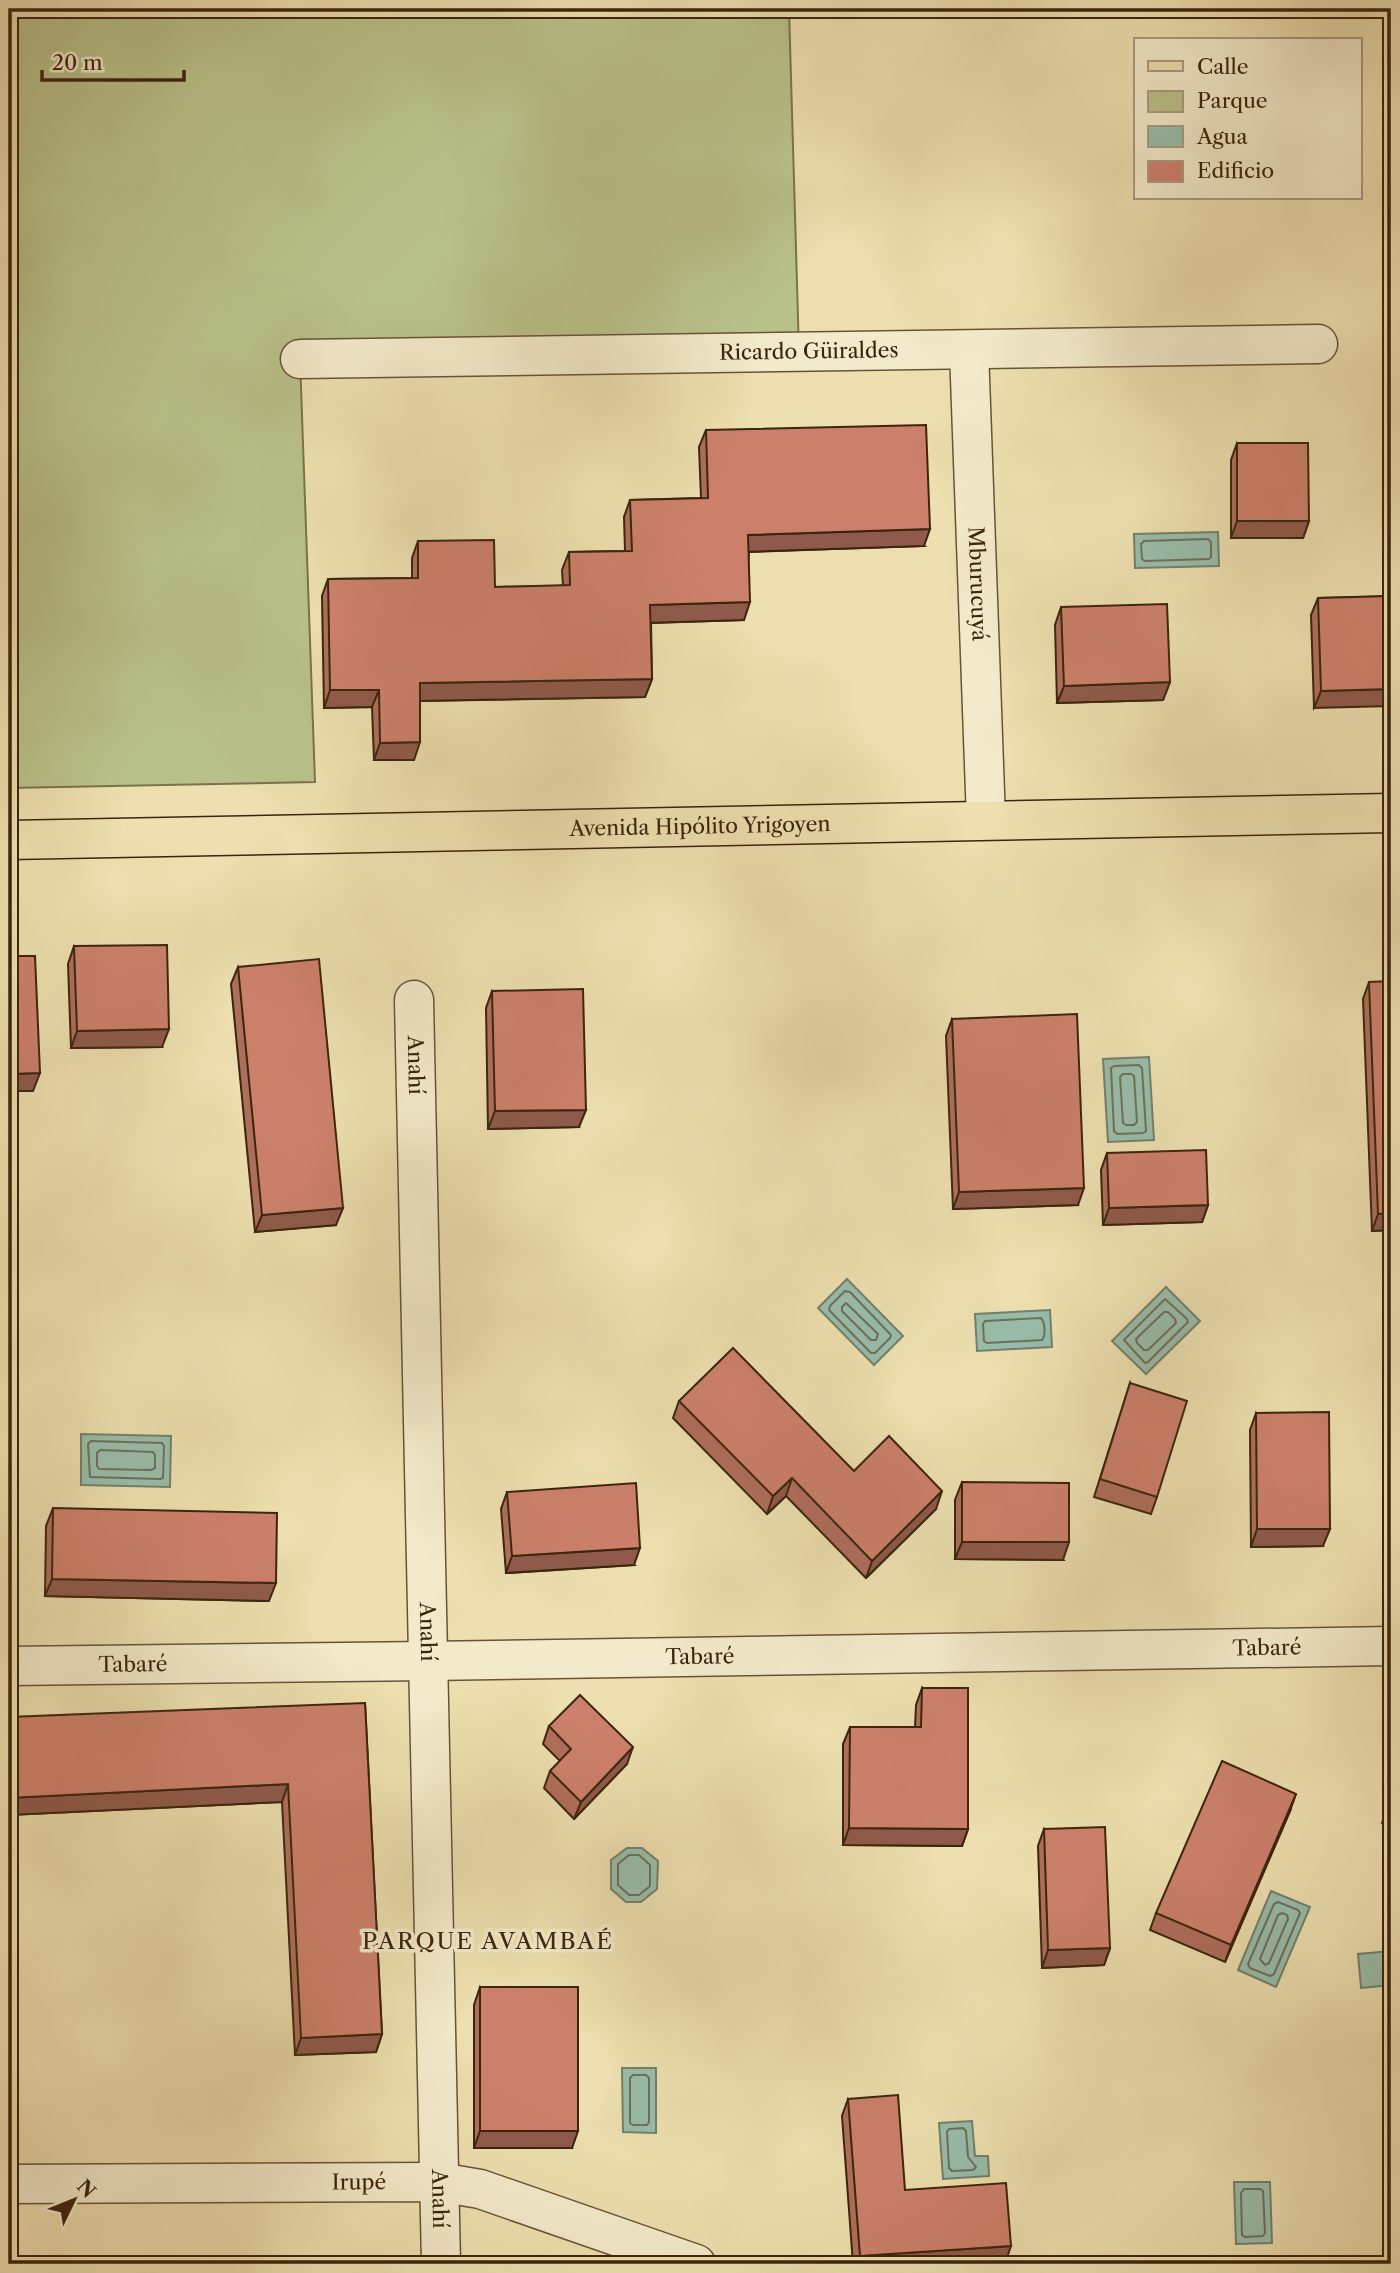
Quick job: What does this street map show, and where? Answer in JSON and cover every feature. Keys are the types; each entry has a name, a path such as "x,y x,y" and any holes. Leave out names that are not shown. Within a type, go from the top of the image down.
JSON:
{"main road":[{"name":"Avenida Hipólito Yrigoyen","path":"9,840 1391,813"}],"street":[{"name":"Ricardo Güiraldes","path":"300,359 1318,344"},
{"name":"Mburucuyá","path":"970,350 986,820"},
{"name":"Anahí","path":"414,1000 441,2264"},
{"name":"Tabaré","path":"9,1666 1391,1646"},
{"name":"Irupé","path":"9,2184 439,2182 480,2189 696,2264"}],"green space":[{"path":"9,9 789,9 799,352 300,359 315,782 9,788"}],"water":[{"path":"1218,532 1219,566 1135,568 1134,534"},
{"path":"1149,1057 1154,1140 1108,1142 1103,1059"},
{"path":"847,1279 903,1336 874,1365 818,1308"},
{"path":"1166,1287 1200,1321 1146,1374 1112,1341"},
{"path":"1050,1310 1052,1347 977,1351 975,1314"},
{"path":"81,1434 171,1436 170,1487 81,1485"},
{"path":"627,1848 642,1848 658,1861 657,1889 641,1902 626,1902 611,1889 611,1860"},
{"path":"1271,1891 1310,1907 1276,1987 1238,1970"},
{"path":"1391,1951 1391,1985 1361,1988 1358,1954"},
{"path":"622,2068 656,2068 656,2133 623,2132"},
{"path":"972,2121 975,2156 988,2156 989,2176 943,2179 939,2123"},
{"path":"1234,2182 1270,2182 1272,2243 1236,2244"}],"building":[{"path":"926,425 930,529 748,535 750,602 650,605 652,679 420,683 420,742 380,743 379,690 330,690 328,579 418,578 418,541 494,540 495,587 570,585 569,552 632,551 630,500 708,498 706,430"},
{"path":"1237,443 1308,443 1309,521 1237,521"},
{"path":"1391,596 1391,689 1321,691 1318,598"},
{"path":"1167,604 1170,682 1064,686 1061,607"},
{"path":"167,945 169,1029 77,1031 74,946"},
{"path":"9,956 35,956 40,1073 9,1074"},
{"path":"319,959 343,1208 262,1215 238,967"},
{"path":"1391,981 1391,1213 1378,1214 1369,982"},
{"path":"583,989 586,1110 495,1111 492,991"},
{"path":"1077,1014 1084,1188 959,1192 952,1019"},
{"path":"1206,1150 1208,1205 1109,1208 1107,1153"},
{"path":"733,1348 854,1471 889,1436 942,1491 872,1561 792,1478 773,1496 679,1401"},
{"path":"1130,1383 1187,1401 1157,1497 1100,1479"},
{"path":"1329,1412 1330,1529 1257,1529 1256,1413"},
{"path":"962,1482 1069,1483 1069,1542 962,1542"},
{"path":"636,1483 640,1548 512,1556 507,1492"},
{"path":"53,1508 277,1513 276,1583 52,1579"},
{"path":"922,1688 968,1688 968,1829 849,1828 850,1727 921,1727"},
{"path":"580,1695 633,1747 581,1802 550,1771 571,1749 549,1726"},
{"path":"365,1703 382,2034 301,2038 288,1784 9,1798 9,1717"},
{"path":"1222,1761 1296,1794 1231,1945 1156,1913"},
{"path":"1105,1827 1110,1948 1048,1950 1044,1829"},
{"path":"480,1987 578,1987 578,2131 480,2131"},
{"path":"898,2095 905,2190 1006,2183 1011,2246 860,2256 848,2099"},
{"path":"1333,2261 1334,2264 1217,2264"}],"district":[{"name":"PARQUE AVAMBAÉ","path":"488,1941"}]}
